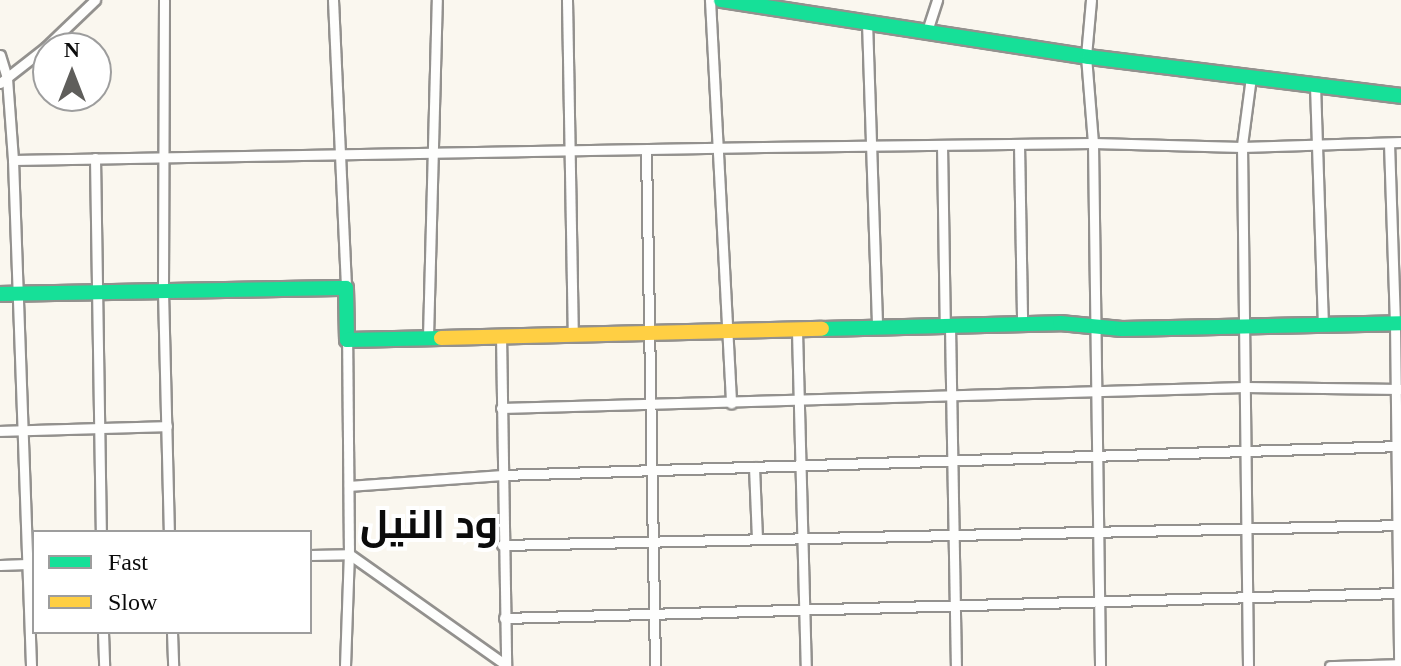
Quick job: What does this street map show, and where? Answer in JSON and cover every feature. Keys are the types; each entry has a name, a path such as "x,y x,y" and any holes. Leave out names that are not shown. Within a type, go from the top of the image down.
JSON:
{"street":[{"path":"4,80 46,47 95,0"},
{"path":"164,0 163,291 169,530"},
{"path":"333,0 347,340 349,554 345,666"},
{"path":"428,337 437,0"},
{"path":"567,0 573,333"},
{"path":"710,0 731,403"},
{"path":"721,0 1086,56 1401,96"},
{"path":"927,31 937,0"},
{"path":"1091,0 1086,56 1093,143 1100,666"},
{"path":"867,22 877,329"},
{"path":"0,55 13,160 31,564 31,666"},
{"path":"1248,666 1249,528 1242,147 1251,77"},
{"path":"1315,85 1323,325"},
{"path":"13,160 1093,143 1242,147 1401,142"},
{"path":"1330,666 1400,665 1398,323 1389,143"},
{"path":"1019,144 1022,324"},
{"path":"942,145 956,666"},
{"path":"646,150 655,666"},
{"path":"95,158 101,530"},
{"path":"0,294 346,288"},
{"path":"347,340 1060,323 1094,328 1398,323"},
{"path":"797,331 806,666"},
{"path":"501,334 506,665"},
{"path":"501,408 951,398 1245,387 1398,390"},
{"path":"0,431 167,426"},
{"path":"349,486 502,475 1398,446"},
{"path":"754,467 757,539"},
{"path":"502,545 1398,525"},
{"path":"312,555 349,554 506,665"},
{"path":"0,565 31,564"},
{"path":"504,618 1399,593"},
{"path":"103,634 104,666"},
{"path":"172,634 173,666"}],"traffic: fast":[{"path":"721,0 1089,57 1401,96"},
{"path":"0,294 346,288 347,340 441,338"},
{"path":"822,329 1060,323 1122,329 1401,323"}],"traffic: slow":[{"path":"441,338 822,329"}],"district":[{"name":"ود النيل","path":"429,525"}]}
